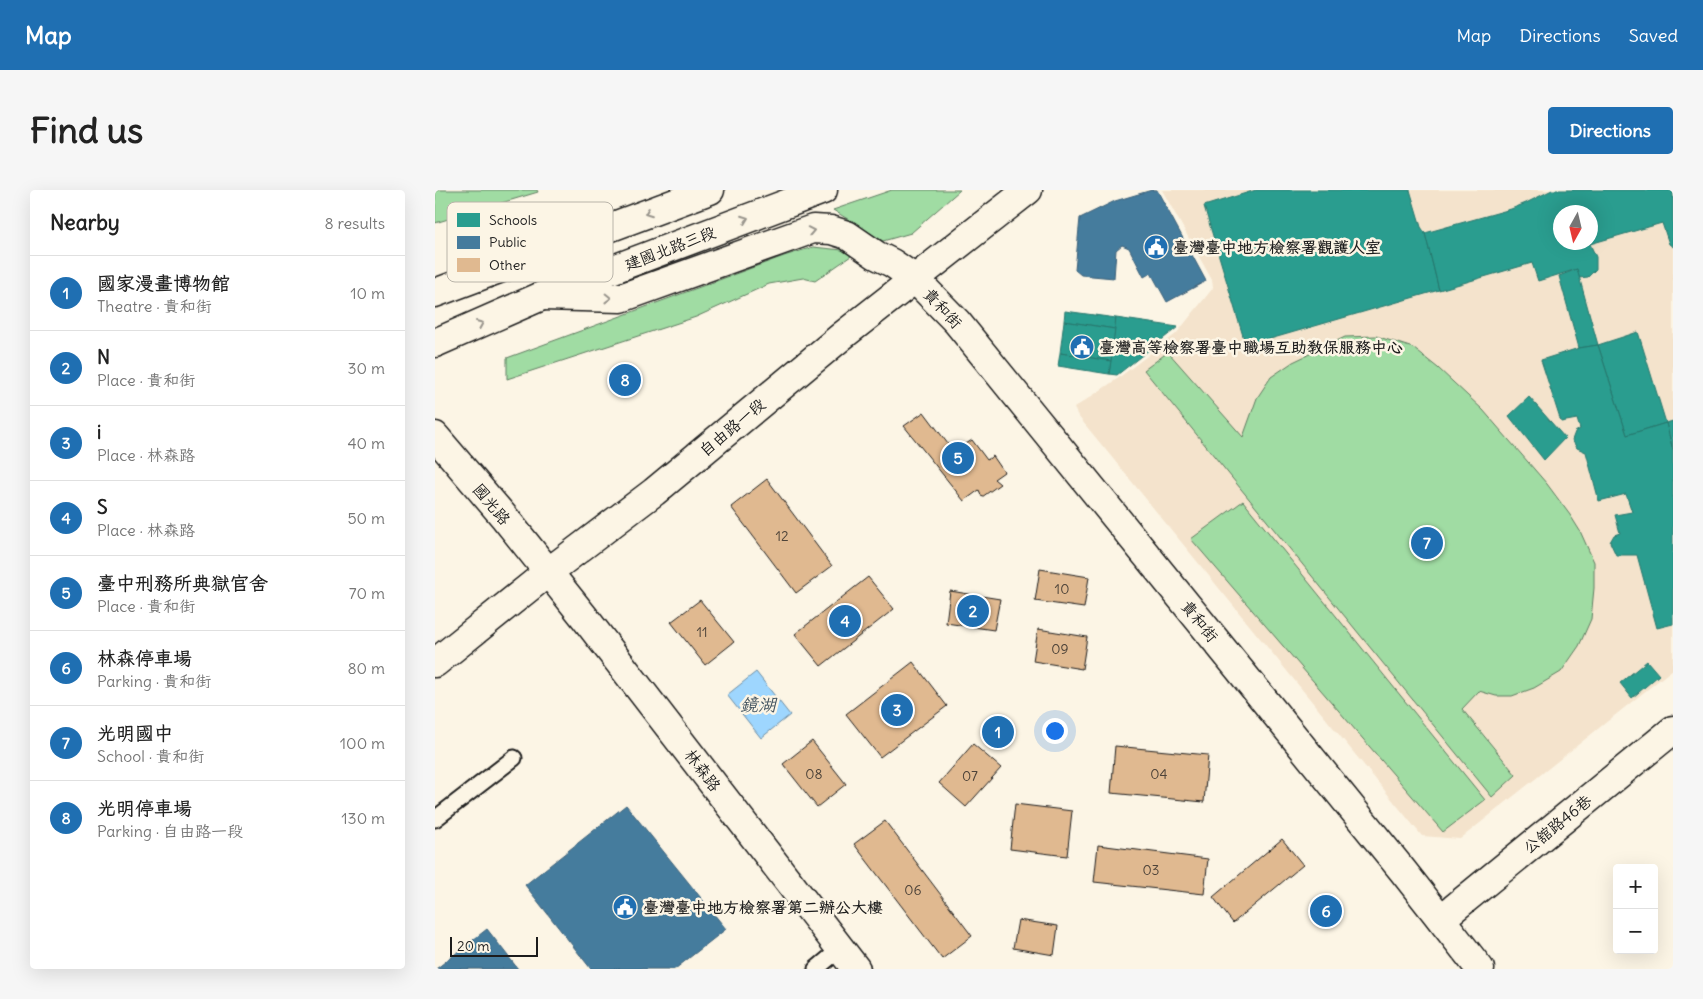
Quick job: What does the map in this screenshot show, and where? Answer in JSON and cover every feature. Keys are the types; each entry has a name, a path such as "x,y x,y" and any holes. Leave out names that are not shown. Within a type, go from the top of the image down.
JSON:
{"street":[{"path":"613,226 710,190"},
{"name":"建國北路三段","path":"613,269 823,190"},
{"name":"自由路一段","path":"435,663 547,573 654,492 915,278 1028,190"},
{"name":"貴和街","path":"542,296 621,298 813,229 831,230 847,236 915,278 957,322 1480,969"},
{"path":"435,293 464,282"},
{"name":"建國北路三段","path":"435,342 579,282"},
{"name":"國光路","path":"435,436 505,518 547,573"},
{"name":"林森路","path":"547,573 591,626 848,959"},
{"name":"公舘路46巷","path":"1441,920 1673,730"}],"lane":[{"path":"435,819 514,758"},
{"path":"816,969 848,959"}],"shaded area":[{"path":"1162,190 1673,190 1673,669 1460,839 1422,836 1078,416 1074,408 1117,379 1176,334 1213,288 1212,280"}],"green space":[{"path":"435,190 537,190 538,192 505,202 447,202 447,219 435,223"},
{"path":"892,190 960,190 911,233 883,241 833,210"},
{"path":"813,247 842,250 851,256 815,281 803,278 769,284 696,317 507,379 507,358"},
{"path":"1376,336 1413,348 1438,368 1483,410 1547,484 1570,515 1580,531 1594,562 1591,619 1579,646 1561,672 1534,688 1512,696 1496,696 1479,691 1462,709 1516,775 1492,797 1144,370 1168,352 1243,437 1257,398 1271,377 1293,362 1345,337"},
{"path":"1243,501 1485,800 1443,832 1191,539"}],"water":[{"name":"鏡湖","path":"756,672 790,715 761,738 727,695"}],"building: Schools":[{"path":"1256,190 1410,190 1421,227 1425,233 1439,290 1246,346 1204,206"},
{"path":"1552,190 1673,190 1673,247 1669,244 1662,223 1598,242 1598,205 1553,205 1553,250 1593,250 1596,257 1596,269 1588,277 1579,278 1577,269 1538,281 1532,263 1439,290 1425,233 1511,209"},
{"path":"1577,269 1598,345 1579,348 1559,276"},
{"path":"1065,311 1116,318 1115,329 1064,321"},
{"path":"1116,318 1178,327 1117,375 1109,374"},
{"path":"1064,321 1115,329 1111,361 1060,353"},
{"path":"1638,332 1666,423 1627,435 1598,345"},
{"path":"1598,345 1627,435 1666,423 1673,450 1673,624 1657,628 1637,555 1616,555 1610,542 1614,535 1620,533 1615,515 1632,512 1626,494 1599,501 1586,452 1577,448 1572,440 1575,432 1580,429 1577,419 1561,422 1541,360 1579,348"},
{"path":"1060,353 1111,361 1109,374 1058,366"},
{"path":"1529,397 1565,438 1544,460 1509,416"},
{"path":"1673,421 1673,450 1666,423"},
{"path":"1647,661 1659,675 1632,698 1620,683"}],"building: Public":[{"name":"臺灣臺中地方檢察署觀護人室","path":"1157,190 1206,281 1167,302 1151,273 1144,277 1129,248 1122,245 1116,250 1114,278 1081,275 1075,270 1080,218 1115,201"},
{"name":"臺灣臺中地方檢察署第二辦公大樓","path":"626,805 726,929 675,969 591,969 525,885"},
{"path":"487,929 518,969 436,969"}],"building: Other":[{"path":"924,412 954,452 972,440 987,460 993,456 1004,472 994,479 1000,484 982,497 979,490 964,501 904,426"},
{"path":"767,479 832,566 796,593 731,507"},
{"path":"1040,569 1089,577 1084,608 1035,601"},
{"path":"868,577 894,609 821,666 795,634"},
{"path":"950,591 1000,599 994,630 946,623"},
{"path":"700,600 734,642 705,665 671,622"},
{"path":"1038,629 1087,637 1082,669 1033,661"},
{"path":"913,662 947,706 880,757 846,714"},
{"path":"812,741 846,784 817,807 783,764"},
{"path":"973,744 1001,768 966,807 939,783"},
{"path":"1115,746 1208,755 1204,802 1111,793"},
{"path":"1015,804 1072,811 1067,856 1010,849"},
{"path":"885,821 972,936 942,959 854,844"},
{"path":"1282,839 1303,865 1233,923 1213,897"},
{"path":"1098,845 1208,859 1204,894 1094,882"},
{"path":"1018,920 1058,926 1054,955 1013,948"}],"place":[{"name":"臺灣臺中地方檢察署觀護人室","path":"1156,247"},
{"name":"臺灣高等檢察署臺中職場互助教保服務中心","path":"1082,347"},
{"name":"光明停車場","path":"625,380"},
{"name":"臺中刑務所典獄官舍","path":"958,458"},
{"name":"光明國中","path":"1427,543"},
{"name":"N","path":"973,611"},
{"name":"S","path":"845,621"},
{"name":"i","path":"897,710"},
{"name":"國家漫畫博物館","path":"998,732"},
{"name":"臺灣臺中地方檢察署第二辦公大樓","path":"625,907"},
{"name":"林森停車場","path":"1326,911"}]}
